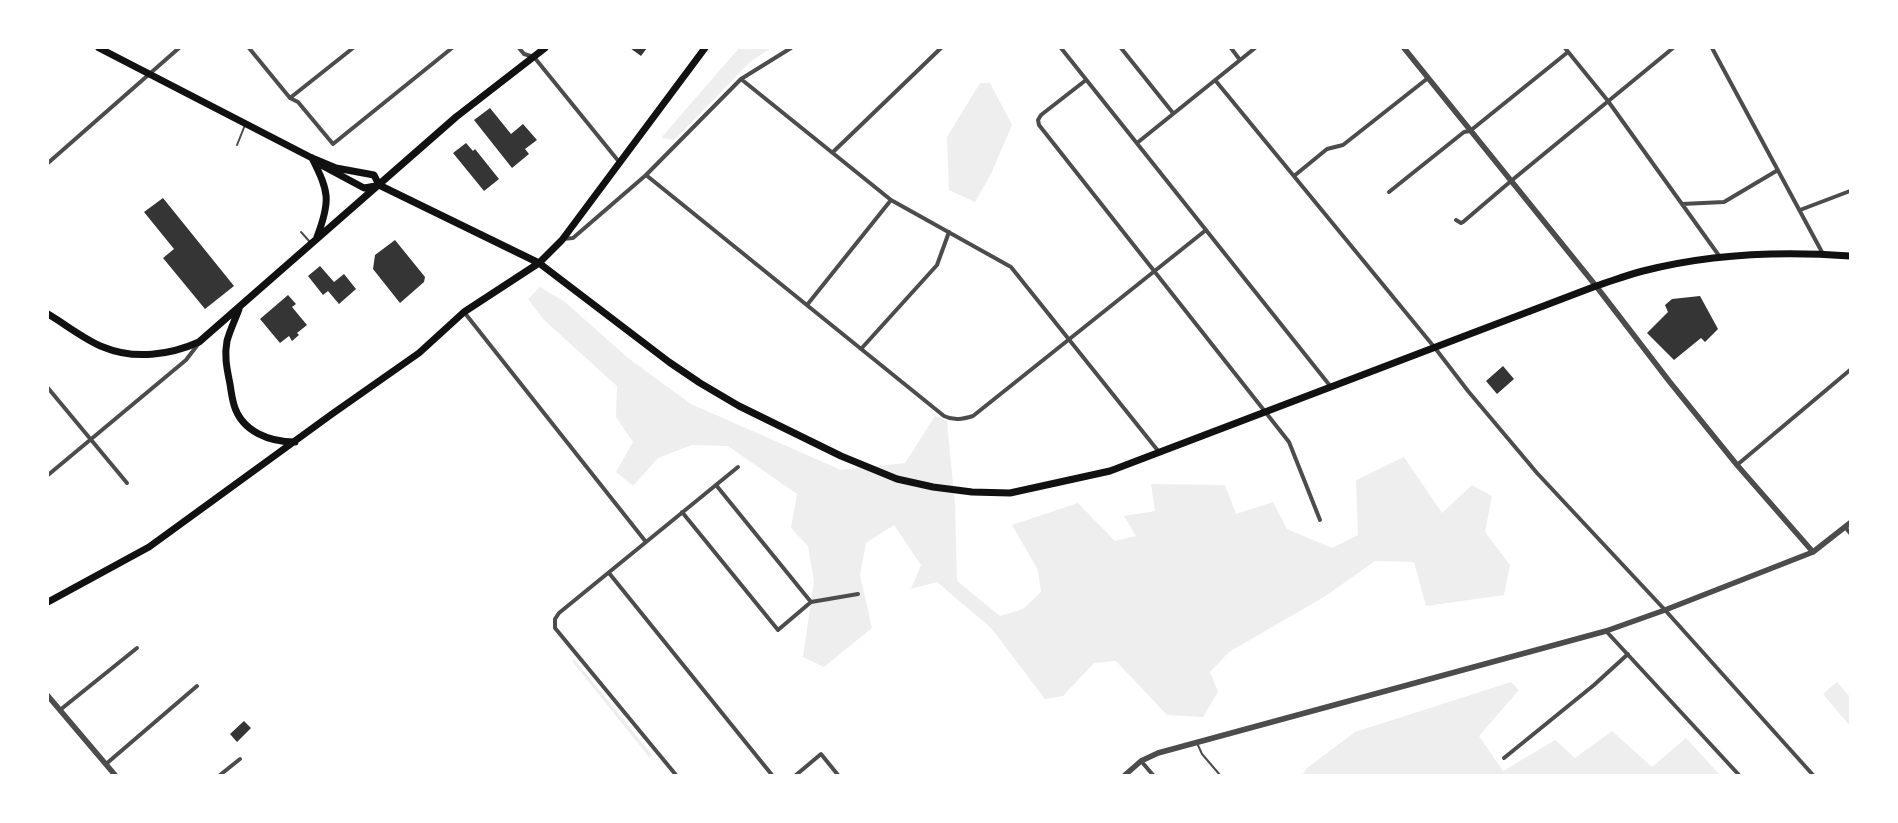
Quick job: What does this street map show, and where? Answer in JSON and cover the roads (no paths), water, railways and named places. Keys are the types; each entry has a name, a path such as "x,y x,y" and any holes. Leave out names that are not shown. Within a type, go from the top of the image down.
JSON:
{"main road":[{"path":"99,48 312,158 336,168 374,175 379,185"},
{"path":"48,314 103,347 120,352 160,354 181,350 199,342 317,237 456,117 545,48"},
{"path":"48,602 149,547 296,442 332,414 419,353 464,312 539,263 562,240 705,48"},
{"path":"312,158 326,168 364,188 379,185 539,263 669,362 700,383 787,430 841,456 897,479 933,487 972,492 1010,492 1095,476 1596,286 1643,271 1720,257 1823,254 1850,256"},
{"path":"312,158 323,179 327,197 325,217 317,237"},
{"path":"240,307 228,341 226,354 226,365 234,405 245,423 262,436 277,441 296,442"}],"street":[{"path":"48,163 179,48"},
{"path":"249,48 290,98 298,102 333,144 452,48"},
{"path":"290,98 353,48"},
{"path":"519,48 524,54 534,57 620,163"},
{"path":"562,240 573,238 646,175 741,78 791,48"},
{"path":"833,152 941,48"},
{"path":"1061,48 1331,387"},
{"path":"1121,48 1173,113"},
{"path":"1231,48 1240,60"},
{"path":"1137,143 1255,48"},
{"path":"1404,48 1596,286 1669,382 1737,465 1813,552"},
{"path":"1456,220 1461,223 1463,222 1673,48"},
{"path":"1712,48 1823,254"},
{"path":"1389,192 1464,132 1470,131 1566,50 1608,101 1720,257"},
{"path":"741,78 892,200 1011,267 1159,452"},
{"path":"1294,176 1327,149 1343,145 1428,78"},
{"path":"1086,80 1041,114 1038,120 1039,125 1289,442 1320,520"},
{"path":"1215,80 1435,348 1468,391 1537,473 1665,610 1813,775"},
{"path":"1682,204 1724,202 1778,170"},
{"path":"646,175 944,416 950,419 962,419 973,416 1156,272 1206,230"},
{"path":"1800,210 1850,191"},
{"path":"807,305 892,200"},
{"path":"861,349 937,265 949,232"},
{"path":"464,312 646,542"},
{"path":"48,475 92,440 186,360 199,342"},
{"path":"1737,465 1850,370"},
{"path":"48,388 127,483"},
{"path":"676,775 555,628 555,619 559,613 738,467"},
{"path":"716,484 811,602"},
{"path":"682,512 778,630 811,602 858,594"},
{"path":"1125,775 1141,761 1158,752 1606,631 1665,610 1813,552 1850,523"},
{"path":"1845,527 1850,533"},
{"path":"609,573 772,775"},
{"path":"1606,631 1738,775"},
{"path":"60,710 137,648"},
{"path":"1504,758 1594,685 1628,654"},
{"path":"106,764 197,686"},
{"path":"48,696 106,764 111,774"},
{"path":"796,775 821,754 838,775"},
{"path":"220,775 240,759"},
{"path":"1141,761 1153,775"}],"lane":[{"path":"238,145 246,124"},
{"path":"301,232 311,243"},
{"path":"1197,742 1202,754 1220,775"}]}
